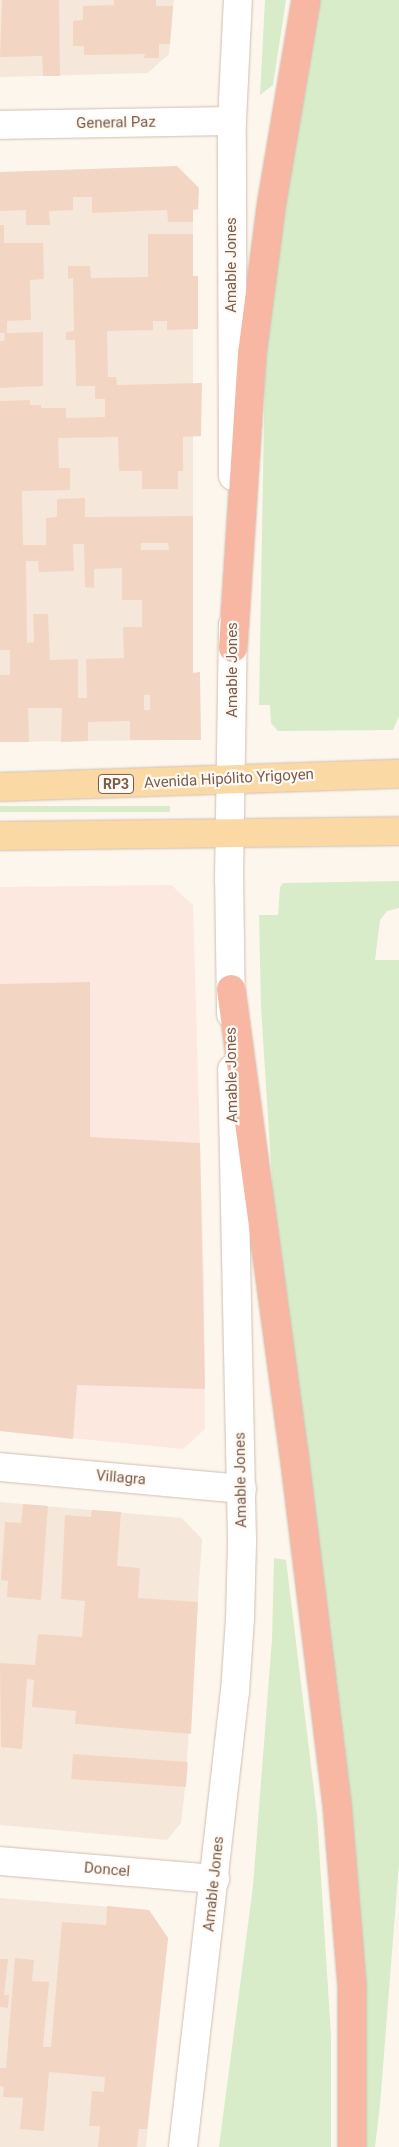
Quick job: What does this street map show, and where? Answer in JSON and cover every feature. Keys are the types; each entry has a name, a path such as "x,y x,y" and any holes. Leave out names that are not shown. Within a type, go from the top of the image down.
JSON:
{"highway":[{"path":"233,648 252,354 272,201 306,0"},
{"path":"231,989 294,1454 337,1803 352,1987 352,2147"}],"main road":[{"name":"Avenida Hipólito Yrigoyen","path":"0,787 231,782 295,775 399,774"},
{"path":"0,836 399,831"}],"street":[{"name":"Amable Jones","path":"183,2147 215,1879 240,1619 242,1489 231,989 230,832 233,648 232,121 238,0"},
{"name":"General Paz","path":"0,124 232,121"},
{"name":"Villagra","path":"0,1467 242,1489"},
{"name":"Doncel","path":"0,1861 215,1879"}],"shaded area":[{"path":"0,0 174,0 169,54 148,73 0,77"},
{"path":"0,172 193,189 193,721 177,740 0,742"},
{"path":"171,885 193,905 204,1284 205,1429 183,1449 0,1431 0,887"},
{"path":"0,1502 182,1518 202,1539 181,1823 167,1840 0,1825"},
{"path":"0,1898 149,1910 168,1938 146,2147 0,2147"}],"green space":[{"path":"265,0 286,0 273,85 260,95"},
{"path":"319,0 399,0 399,716 393,730 278,731 271,723 270,705 259,705 265,362 277,244"},
{"path":"0,806 170,806 170,812 0,812"},
{"path":"399,881 399,908 387,911 380,920 375,960 399,960 399,1863 375,2147 365,2147 364,2002 274,1213 261,1007 259,915 278,915 280,887 283,883"},
{"path":"274,1558 286,1560 317,1815 331,2035 331,2147 219,2147 253,1886 272,1639"}],"building":[{"path":"2,0 59,0 60,76 43,76 42,56 0,57"},
{"path":"114,0 156,0 156,6 173,6 170,44 159,44 159,58 144,58 145,54 84,55 84,46 73,46 73,21 83,20 83,6 114,5"},
{"path":"177,166 199,188 198,209 193,210 193,222 168,222 167,210 92,213 92,197 73,197 73,210 49,211 50,225 26,225 26,210 0,211 0,172"},
{"path":"0,225 4,225 4,243 43,243 44,279 30,280 31,320 7,321 7,333 43,332 43,386 0,388 0,341 4,341 5,333 0,333"},
{"path":"148,234 193,234 193,276 198,276 198,329 167,330 167,321 153,321 153,330 107,331 108,377 116,377 117,385 202,383 201,436 183,437 183,471 178,471 178,489 142,489 142,471 119,471 118,437 58,438 59,468 70,468 70,490 22,491 23,545 46,545 46,518 57,517 57,499 85,498 85,517 193,516 193,673 200,672 201,740 130,740 130,721 88,722 88,741 61,742 62,708 28,708 29,742 0,742 0,675 10,675 10,650 0,650 0,401 30,400 30,405 41,405 41,408 66,408 66,418 105,417 105,399 95,399 95,386 76,386 75,340 66,340 66,332 74,331 73,278 68,279 68,266 90,266 91,278 148,277","holes":["141,543 168,543 169,550 141,550","73,544 84,544 85,587 94,588 94,569 122,568 122,600 142,600 142,627 123,627 124,658 86,659 87,698 78,698 78,659 50,660 48,614 33,614 34,642 27,643 26,561 38,561 39,572 74,571","144,695 150,695 150,710 144,710"]},
{"path":"90,982 90,1137 200,1143 205,1389 77,1385 73,1439 0,1431 0,984"},
{"path":"23,1504 48,1506 41,1600 7,1597 8,1581 1,1580 5,1522 21,1523"},
{"path":"92,1510 121,1512 117,1566 140,1568 138,1598 198,1602 191,1734 75,1724 76,1711 32,1707 34,1680 27,1679 22,1749 1,1747 0,1663 35,1665 38,1634 82,1637 85,1601 61,1599 65,1515 91,1517"},
{"path":"73,1754 188,1762 186,1787 71,1779"},
{"path":"107,1906 149,1910 168,1938 147,2129 139,2129 137,2147 98,2147 100,2126 89,2126 92,2091 104,2092 105,2077 49,2072 44,2131 20,2129 23,2098 3,2097 4,2087 0,2086 0,2068 6,2068 15,1958 34,1960 32,1981 49,1982 43,2047 51,2047 62,1922 106,1925"},
{"path":"0,1959 8,1959 4,1995 9,1995 8,2008 0,2007"}]}
